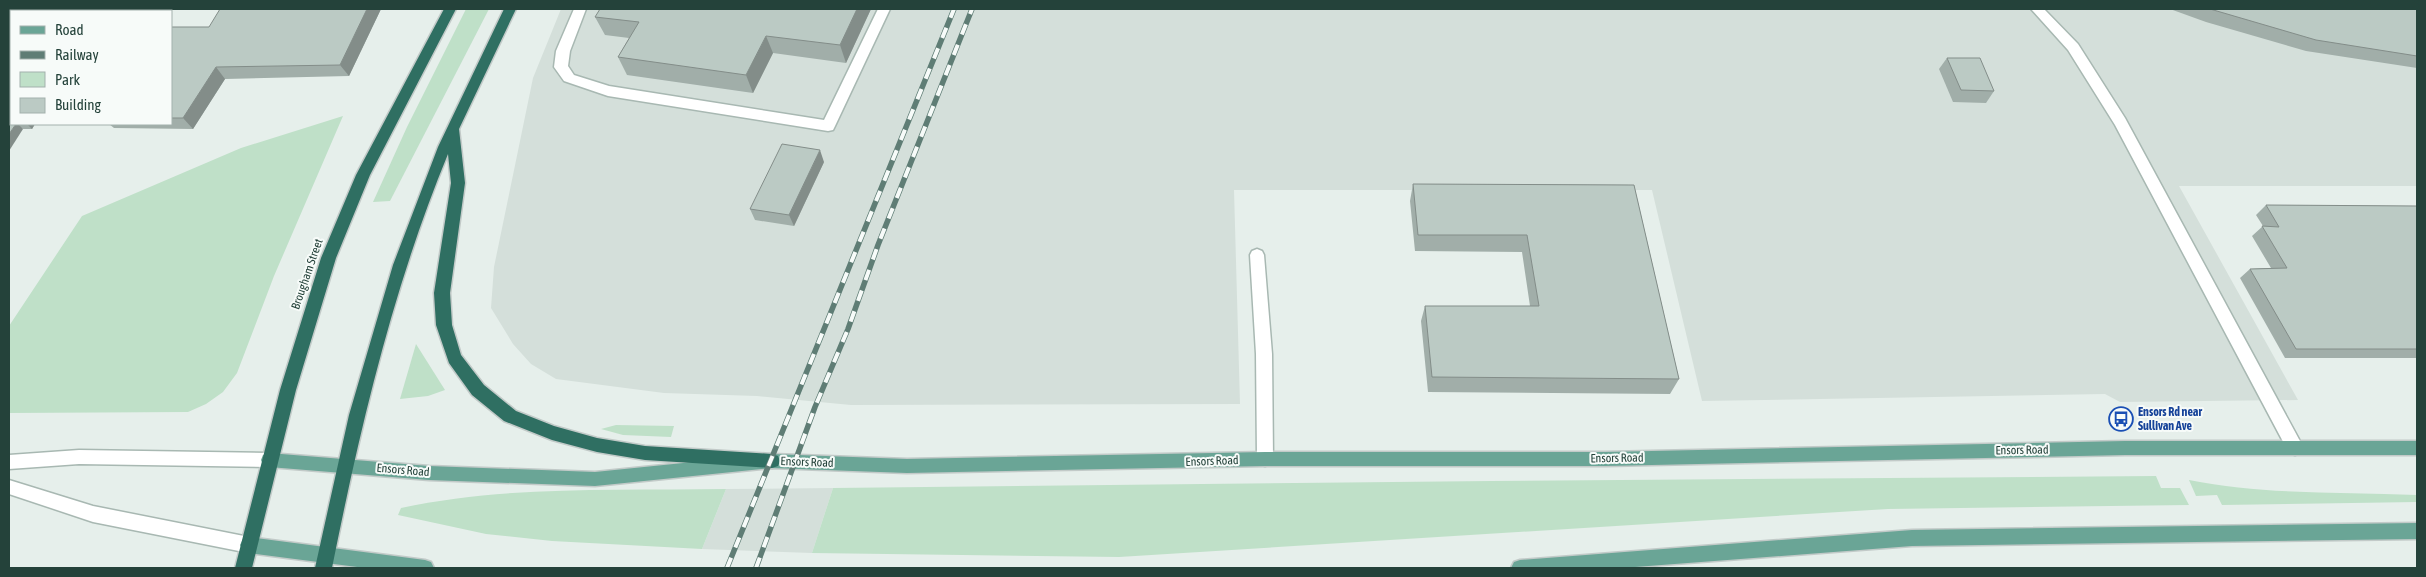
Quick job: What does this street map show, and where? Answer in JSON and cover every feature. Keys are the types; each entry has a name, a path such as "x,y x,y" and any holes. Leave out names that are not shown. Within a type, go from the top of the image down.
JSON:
{"highway":[{"name":"Brougham Street","path":"243,568 269,460 303,336 345,215 364,169 399,109 450,9"},
{"path":"324,562 363,388 396,280 452,129 510,9"},
{"path":"452,129 458,183 442,293 444,325 454,358 478,390 510,416 552,433 597,445 645,453 772,461"}],"main road":[{"name":"Ensors Road","path":"269,460 429,473 595,479 772,461 906,466 1265,459 1605,459 2125,448 2417,448"},
{"path":"1520,568 1912,538 2417,531"},
{"path":"249,545 324,562 425,568"}],"street":[{"path":"580,9 564,52 562,67 570,78 608,91 828,126 884,9"},
{"path":"2037,9 2073,46 2120,122 2295,448"},
{"path":"1257,255 1265,362 1265,459"},
{"name":"Ensors Road","path":"9,462 79,457 269,460"},
{"path":"9,487 92,514 249,545"}],"shaded area":[{"path":"561,9 2417,9 2417,186 2179,186 2298,400 2120,402 2105,394 1702,401 1652,190 1234,190 1240,404 851,405 757,396 664,393 556,379 531,364 513,344 491,308 494,267 533,78"},
{"path":"833,488 812,553 702,549 726,489"}],"green space":[{"path":"466,9 489,9 390,201 373,202 407,127"},
{"path":"343,116 274,276 237,373 223,392 206,404 188,412 9,413 9,326 82,216 241,148"},
{"path":"416,344 445,390 428,396 400,399"},
{"path":"616,425 674,426 671,437 623,435 601,429"},
{"path":"2156,476 2161,488 2180,488 2189,505 1888,509 1119,557 812,553 833,488"},
{"path":"2189,480 2274,491 2417,495 2417,502 2222,505 2217,495 2196,496"},
{"path":"726,489 702,549 552,541 486,534 398,515 401,508 441,501 522,492"}],"building":[{"path":"22,9 94,9 93,10"},
{"path":"220,9 367,9 340,65 216,67 183,118 172,118 172,27 209,27"},
{"path":"600,9 857,9 840,45 766,36 746,75 618,57 639,22 595,17"},
{"path":"2210,9 2417,9 2417,56 2316,40"},
{"path":"10,24 10,125 15,125 9,134"},
{"path":"1947,58 1980,58 1994,91 1961,90"},
{"path":"782,144 820,150 789,215 750,209"},
{"path":"1413,184 1634,185 1679,379 1432,377 1425,306 1539,306 1527,235 1418,235"},
{"path":"2266,205 2417,206 2417,349 2296,349 2250,269 2287,268 2262,226 2279,227"}],"railway":[{"path":"727,568 954,9"},
{"path":"756,568 815,407 848,329 878,245 972,9"}],"place":[{"name":"Ensors Rd near Sullivan Ave","path":"2121,419"}]}
